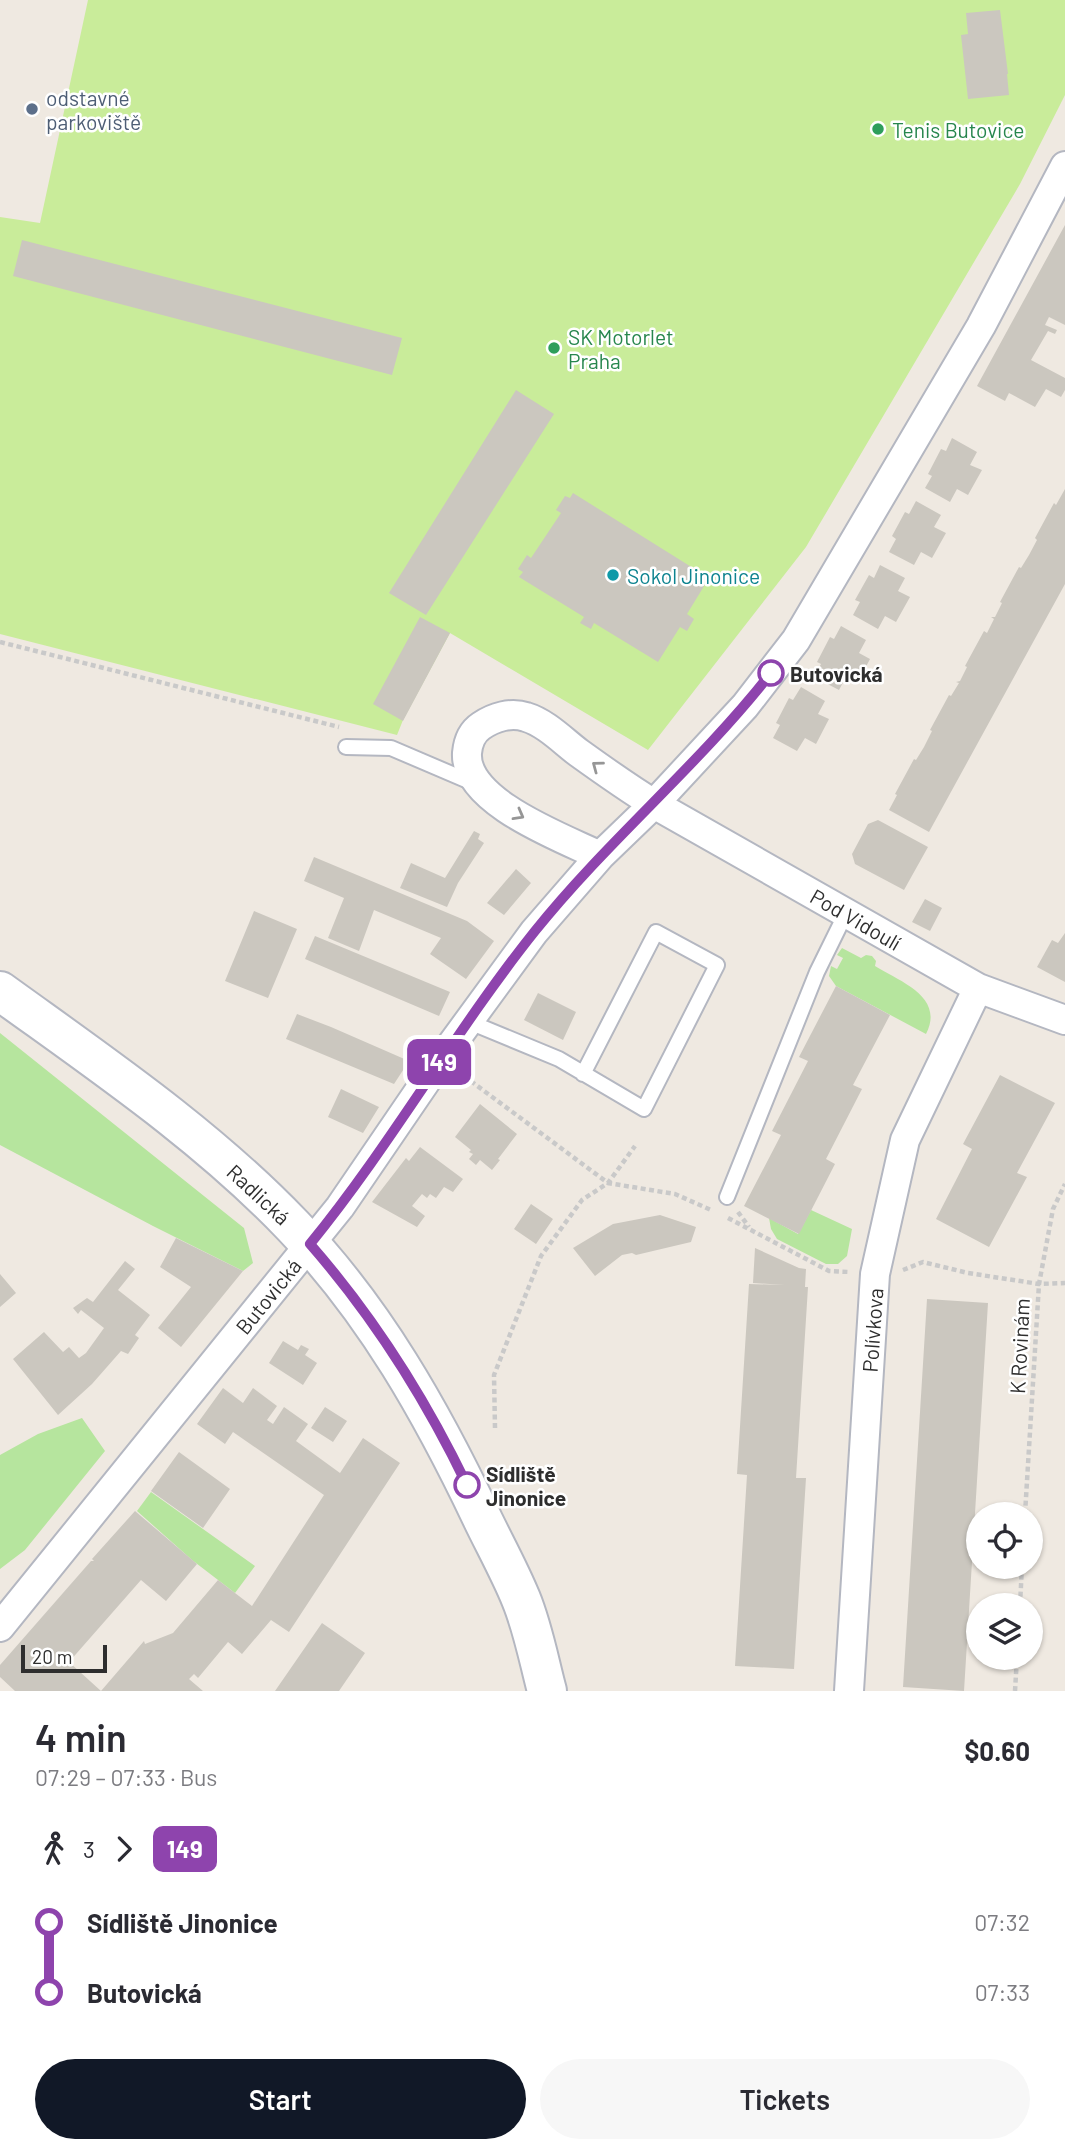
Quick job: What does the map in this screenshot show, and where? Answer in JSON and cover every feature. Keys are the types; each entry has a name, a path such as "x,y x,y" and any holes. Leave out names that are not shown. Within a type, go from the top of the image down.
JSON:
{"main road":[{"name":"Radlická","path":"0,991 199,1138 263,1196 343,1282 395,1355 445,1439 522,1601 547,1691"}],"street":[{"name":"Butovická","path":"0,1627 340,1207 467,1021 534,932 600,856 654,804 744,706 796,640 981,326 1065,166"},
{"path":"600,856 522,817 489,796 478,785 467,760 471,738 478,727 509,715 527,717 547,728 621,784 654,804"},
{"name":"Pod Vidoulí","path":"654,804 978,988 1065,1020"},
{"name":"Polívkova","path":"849,1691 875,1274 905,1140 978,988"}],"lane":[{"path":"346,747 391,748 478,785"},
{"path":"727,1197 817,972 846,913"},
{"path":"467,1021 559,1059 583,1074 644,1109 717,965 656,932 583,1074"}],"path":[{"path":"0,642 339,727"},
{"path":"457,1071 608,1182 675,1194 712,1211"},
{"path":"495,1428 494,1375 541,1256 582,1200 608,1182 635,1146"},
{"name":"K Rovinám","path":"1026,1502 1039,1284 1053,1209 1065,1184"},
{"path":"724,1216 829,1271 861,1273"},
{"path":"892,1275 923,1262 968,1273 1039,1284 1065,1283"},
{"path":"1015,1691 1016,1670"}],"green space":[{"name":"SK Motorlet Praha","path":"88,0 1065,0 1065,95 1020,184 806,547 648,750 450,633 397,735 0,634 0,217 40,223"},
{"path":"842,948 861,958 872,956 876,961 875,966 908,985 925,1000 930,1010 926,1034 836,986 829,976 831,966 837,969 843,958 837,955"},
{"path":"0,1033 244,1228 253,1263 243,1271 0,1145"},
{"path":"811,1210 852,1229 847,1256 838,1264 826,1264 777,1239 771,1229 769,1218 798,1234"},
{"path":"82,1418 105,1451 25,1550 0,1569 0,1455 38,1434"},
{"path":"151,1492 255,1566 235,1593 192,1560 137,1511"}],"building":[{"name":"Tenis Butovice","path":"1000,10 1009,95 968,99 961,35 968,34 966,13"},
{"path":"1065,225 1065,325 1049,317 1045,325 1057,330 1055,334 1048,331 1031,360 1065,378 1065,390 1061,397 1046,389 1035,407 1009,393 1005,401 977,386"},
{"path":"22,240 402,338 392,375 13,276"},
{"path":"516,390 554,414 426,615 389,593"},
{"path":"952,438 977,452 970,465 982,470 968,495 957,489 950,502 925,488 932,476 928,474 941,449 946,451"},
{"path":"1065,489 1065,584 929,832 889,810 897,795 895,794 914,759 916,760 924,747 949,695 951,696 959,683 956,682 960,681 984,631 987,633 994,619 991,617 995,617 1002,603 1000,602 1019,567 1021,568 1029,555 1054,503 1056,505"},
{"name":"Sokol Jinonice","path":"573,493 709,578 687,614 694,619 687,631 680,627 658,662 594,623 591,629 580,623 584,617 519,577 523,572 518,569 527,555 531,558 561,513 556,510 565,496 570,498"},
{"path":"916,501 941,515 934,527 946,533 932,558 921,552 914,565 889,552 896,539 892,536 905,512 909,514"},
{"path":"880,565 905,578 898,591 910,597 896,622 885,616 878,629 853,615 860,602 855,600 869,575 874,578"},
{"path":"420,617 450,633 403,721 373,704"},
{"path":"841,626 866,640 859,653 870,659 857,684 846,677 839,690 814,677 821,664 817,662 830,637 834,639"},
{"path":"801,687 825,701 818,714 829,719 816,744 805,738 797,751 773,738 780,725 776,723 789,698 793,700"},
{"path":"878,820 928,847 904,890 855,864 852,854 868,824"},
{"path":"474,831 480,834 478,839 484,843 458,883 447,907 400,888 411,863 445,878"},
{"path":"314,857 467,921 494,941 466,979 430,954 441,938 374,910 359,951 328,938 344,898 304,881"},
{"path":"516,869 531,883 504,915 487,903"},
{"path":"925,899 942,908 930,931 912,922"},
{"path":"254,911 297,929 268,998 225,981"},
{"path":"1065,933 1065,982 1037,967 1052,940 1058,943"},
{"path":"315,936 450,992 439,1016 305,959"},
{"path":"836,986 890,1015 853,1085 862,1089 826,1159 835,1164 799,1234 744,1206 781,1135 772,1131 808,1061 799,1057"},
{"path":"538,993 576,1012 563,1040 524,1020"},
{"path":"297,1014 409,1061 394,1084 286,1039"},
{"path":"1000,1075 1055,1103 1017,1173 1027,1177 989,1247 936,1219 972,1149 963,1144"},
{"path":"341,1089 379,1107 363,1133 328,1117"},
{"path":"480,1104 517,1134 492,1170 480,1160 476,1165 469,1159 473,1154 469,1152 471,1150 455,1137"},
{"path":"420,1147 463,1179 453,1192 444,1187 436,1198 430,1194 427,1198 422,1194 412,1206 425,1216 417,1227 372,1202 406,1158 409,1161"},
{"path":"531,1204 553,1219 536,1244 514,1229"},
{"path":"660,1215 696,1227 691,1242 636,1255 622,1255 595,1276 573,1248 613,1224"},
{"path":"176,1238 243,1271 181,1347 158,1328 191,1287 160,1267"},
{"path":"755,1248 806,1269 805,1287 808,1287 796,1478 806,1478 794,1669 735,1666 747,1475 737,1474 749,1284 785,1285 753,1283"},
{"path":"125,1261 135,1269 118,1290 150,1315 135,1335 139,1338 128,1354 121,1351 92,1384 58,1415 13,1359 44,1332 63,1352 69,1347 79,1358 86,1353 104,1328 81,1310 78,1314 73,1308 87,1298 93,1302"},
{"path":"0,1274 16,1293 0,1307"},
{"path":"927,1299 988,1303 976,1502 966,1502 966,1579 971,1579 970,1593 966,1593 964,1691 903,1687"},
{"path":"283,1341 298,1350 301,1345 309,1349 305,1355 317,1363 303,1385 269,1363"},
{"path":"223,1388 243,1403 253,1388 277,1406 267,1420 273,1424 284,1407 308,1424 296,1441 340,1473 363,1438 400,1463 289,1632 271,1620 242,1654 228,1642 198,1678 194,1674 189,1679 203,1691 101,1691 144,1641 145,1644 173,1633 218,1580 252,1606 324,1495 233,1432 225,1444 197,1424"},
{"path":"325,1407 347,1421 333,1442 311,1428"},
{"path":"179,1452 230,1489 203,1528 151,1491"},
{"path":"135,1511 197,1564 166,1601 141,1580 69,1662 101,1691 15,1691 0,1677 0,1665 91,1561 94,1561 92,1559"},
{"path":"322,1623 365,1653 339,1691 275,1691"}],"bus line":[{"name":"149","path":"467,1485 445,1439 395,1355 343,1282 310,1244 340,1207 467,1021 534,932 600,856 691,765 771,673"}],"place":[{"name":"odstavné parkoviště","path":"32,109"},
{"name":"Tenis Butovice","path":"878,129"},
{"name":"SK Motorlet Praha","path":"554,348"},
{"name":"Sokol Jinonice","path":"613,575"},
{"name":"Butovická","path":"771,673"},
{"name":"Sídliště Jinonice","path":"467,1485"}]}
